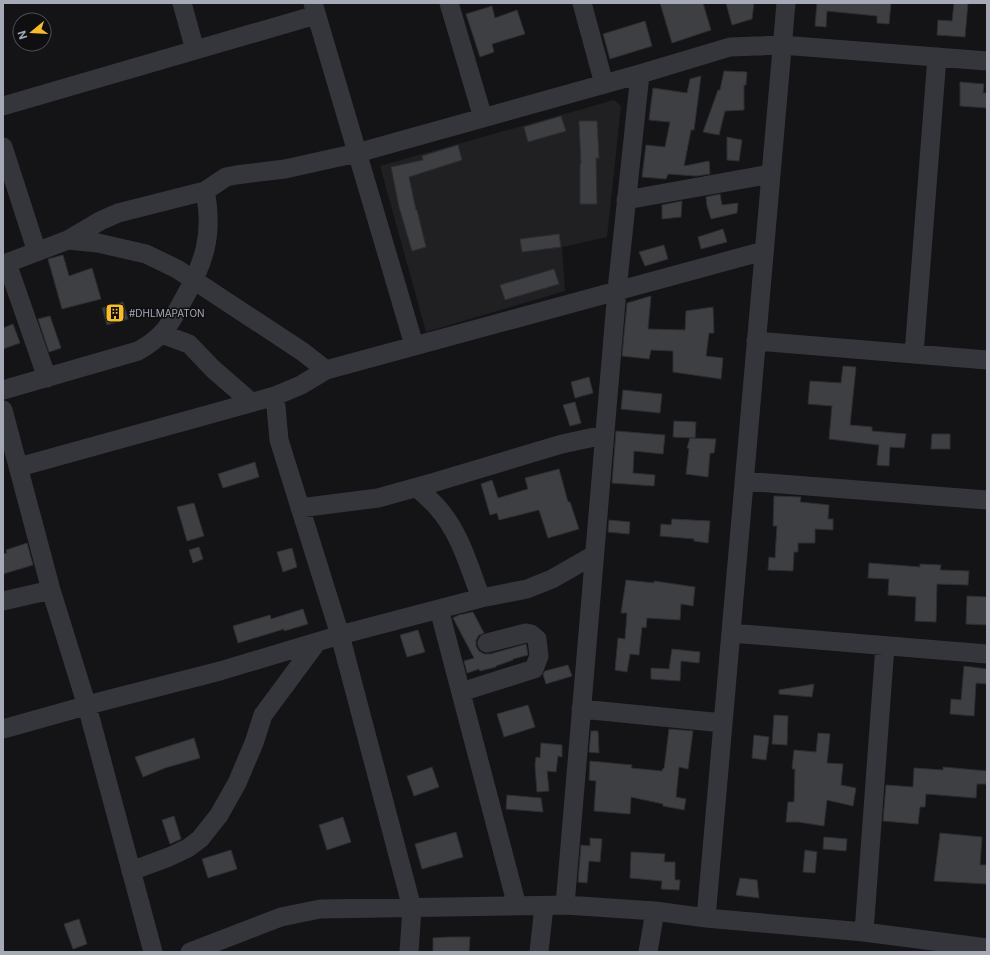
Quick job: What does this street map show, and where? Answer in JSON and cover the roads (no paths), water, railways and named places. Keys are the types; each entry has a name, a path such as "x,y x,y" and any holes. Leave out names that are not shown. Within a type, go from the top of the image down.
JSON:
{"street":[{"path":"182,3 195,50"},
{"path":"450,3 483,118"},
{"path":"582,3 604,84"},
{"path":"706,918 786,3"},
{"path":"3,106 195,50 315,9 414,345"},
{"path":"47,378 5,263 68,240 100,221 118,213 205,190 226,177 285,169 357,153 640,74 730,47 782,45 987,61"},
{"path":"914,354 937,57"},
{"path":"565,905 617,290 640,74"},
{"path":"3,147 37,252"},
{"path":"626,200 771,174"},
{"path":"3,390 138,351 152,343 162,334 195,280 204,255 207,244 209,222 205,190"},
{"path":"68,240 98,243 146,254 177,269 303,352 326,370"},
{"path":"19,467 275,396 301,385 326,370 764,250"},
{"path":"162,334 189,344 213,369 251,402"},
{"path":"756,341 987,360"},
{"path":"275,396 279,440 340,634 412,908 409,952"},
{"path":"3,410 51,590 87,706 132,871 152,952"},
{"path":"300,508 378,498 417,488 562,444 604,435"},
{"path":"744,481 987,500"},
{"path":"417,488 438,507 451,527 460,544 481,598"},
{"path":"3,729 220,671 340,634 538,585 594,555"},
{"path":"3,601 51,590"},
{"path":"439,609 517,906"},
{"path":"461,692 534,669 540,656 537,639 526,632 487,643"},
{"path":"731,633 987,654"},
{"path":"132,871 169,857 188,848 200,840 219,815 237,783 254,743 263,715 317,642"},
{"path":"864,932 885,646"},
{"path":"581,710 723,722"},
{"path":"190,952 281,917 320,909 565,905 655,911 706,918 864,932 982,949"},
{"path":"539,952 544,906"},
{"path":"648,952 655,911"}],"place":[{"name":"#DHLMAPATON","path":"115,313"}]}
